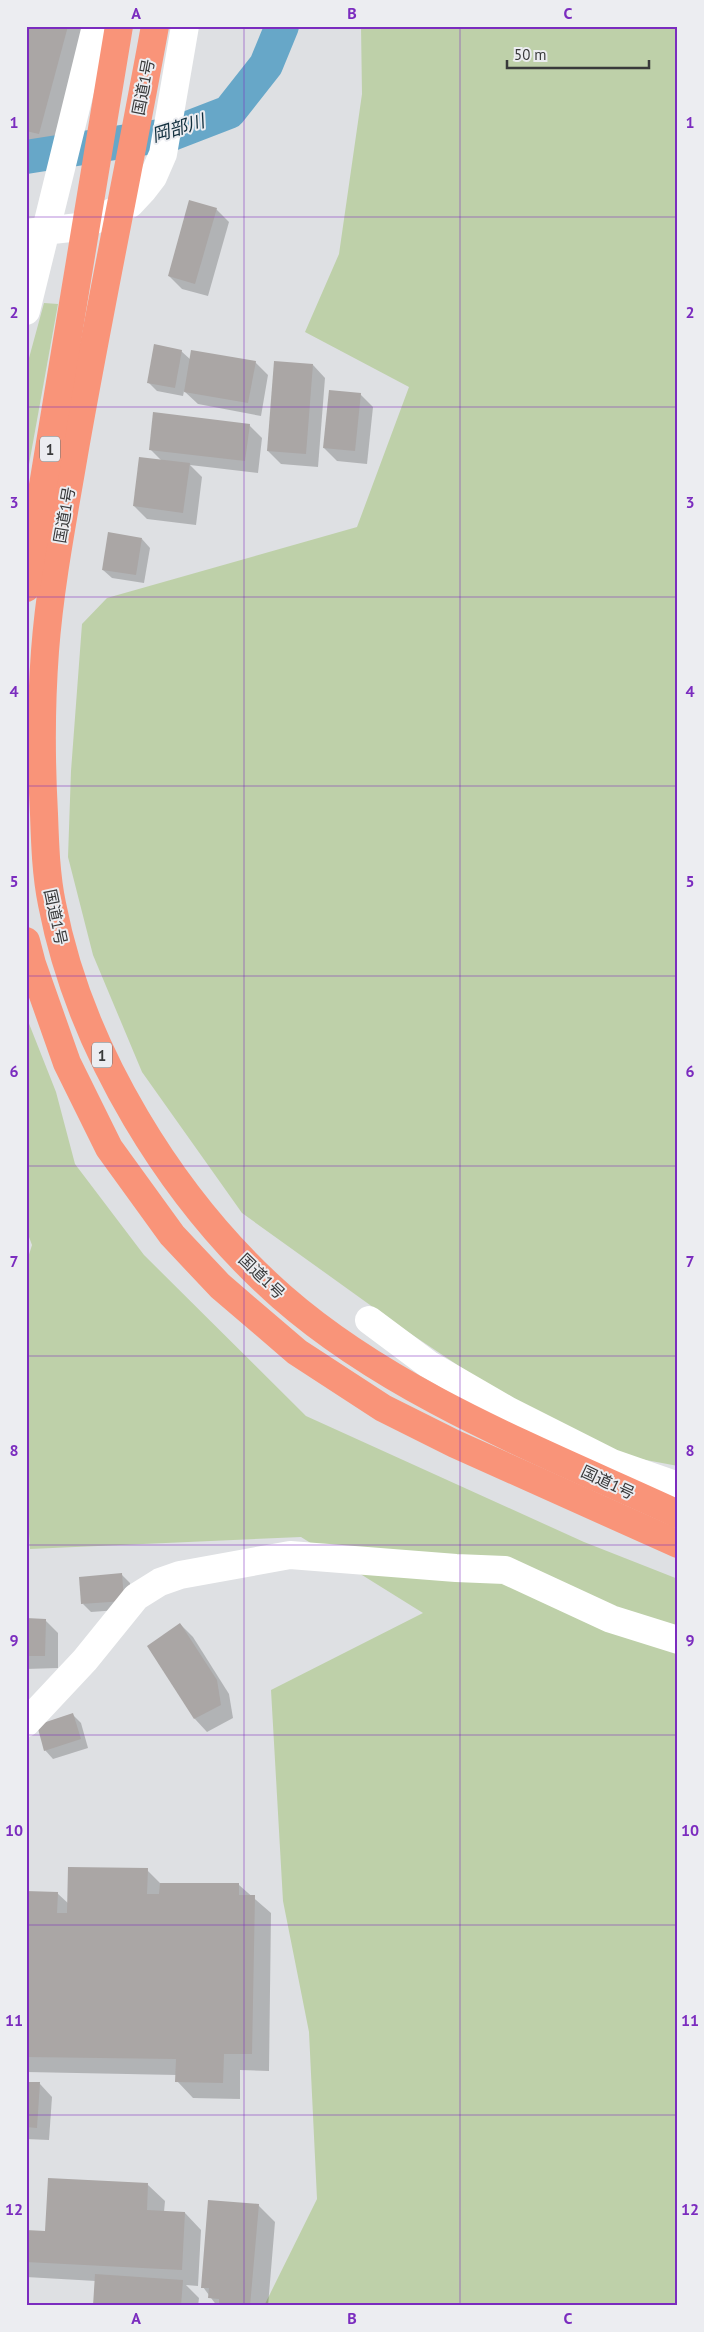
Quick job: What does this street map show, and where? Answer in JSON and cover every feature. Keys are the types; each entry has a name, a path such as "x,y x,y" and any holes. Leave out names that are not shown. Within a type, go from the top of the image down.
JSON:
{"highway":[{"name":"国道1号","path":"118,35 45,651 42,737 45,834 51,900 67,963 92,1034 112,1074 162,1161 204,1216 234,1250 282,1297 366,1360 440,1403 678,1514"},
{"name":"国道1号","path":"26,588 86,311 153,35"},
{"name":"国道1号","path":"26,941 32,964 67,1063 109,1148 172,1235 220,1286 297,1352 383,1408 455,1444 678,1544"}],"street":[{"path":"26,311 36,233 54,195 96,26"},
{"path":"36,233 79,227 130,204 153,177 163,154 184,34"},
{"path":"369,1320 428,1364 509,1411 612,1463 678,1486"},
{"path":"26,1723 85,1660 136,1598 160,1582 180,1575 290,1555 447,1568 504,1570 611,1619 678,1640"}],"green space":[{"path":"361,26 678,26 678,1466 582,1448 402,1328 242,1213 142,1072 93,955 68,857 71,771 82,624 107,598 357,527 409,387 305,332 339,254 362,94"},
{"path":"44,303 58,304 26,481 26,369"},
{"path":"26,1016 56,1092 75,1164 144,1255 306,1416 584,1542 678,1579 678,2306 264,2306 317,2199 309,2032 283,1901 271,1690 423,1613 301,1537 30,1549 26,1485 26,1264 32,1245 26,1229"}],"building":[{"path":"26,26 68,26 39,134 26,131"},
{"path":"189,200 217,208 195,284 168,276"},
{"path":"154,344 182,350 175,388 147,383"},
{"path":"191,350 256,361 248,403 184,392"},
{"path":"274,361 313,364 306,454 267,451"},
{"path":"329,390 361,393 355,451 323,448"},
{"path":"153,412 250,424 245,461 149,450"},
{"path":"139,457 190,463 183,513 133,506"},
{"path":"108,532 142,538 136,575 102,570"},
{"path":"122,1573 124,1601 81,1604 79,1577"},
{"path":"26,1618 46,1619 45,1656 26,1656"},
{"path":"180,1623 217,1680 221,1705 194,1719 147,1646"},
{"path":"73,1713 81,1739 44,1751 37,1725"},
{"path":"68,1867 148,1868 147,1894 159,1894 160,1883 239,1883 239,1895 255,1895 252,2054 224,2054 223,2083 175,2082 176,2059 26,2057 26,1891 58,1892 57,1913 67,1913"},
{"path":"26,2082 40,2082 37,2128 26,2127"},
{"path":"48,2178 148,2183 147,2210 185,2212 182,2270 26,2262 26,2230 45,2231"},
{"path":"208,2200 259,2204 250,2306 219,2306 219,2299 208,2298 209,2288 201,2288"},
{"path":"95,2274 183,2280 181,2306 93,2306"}],"waterway":[{"name":"岡部川","path":"26,157 172,134 229,112 266,65 282,26"}]}
